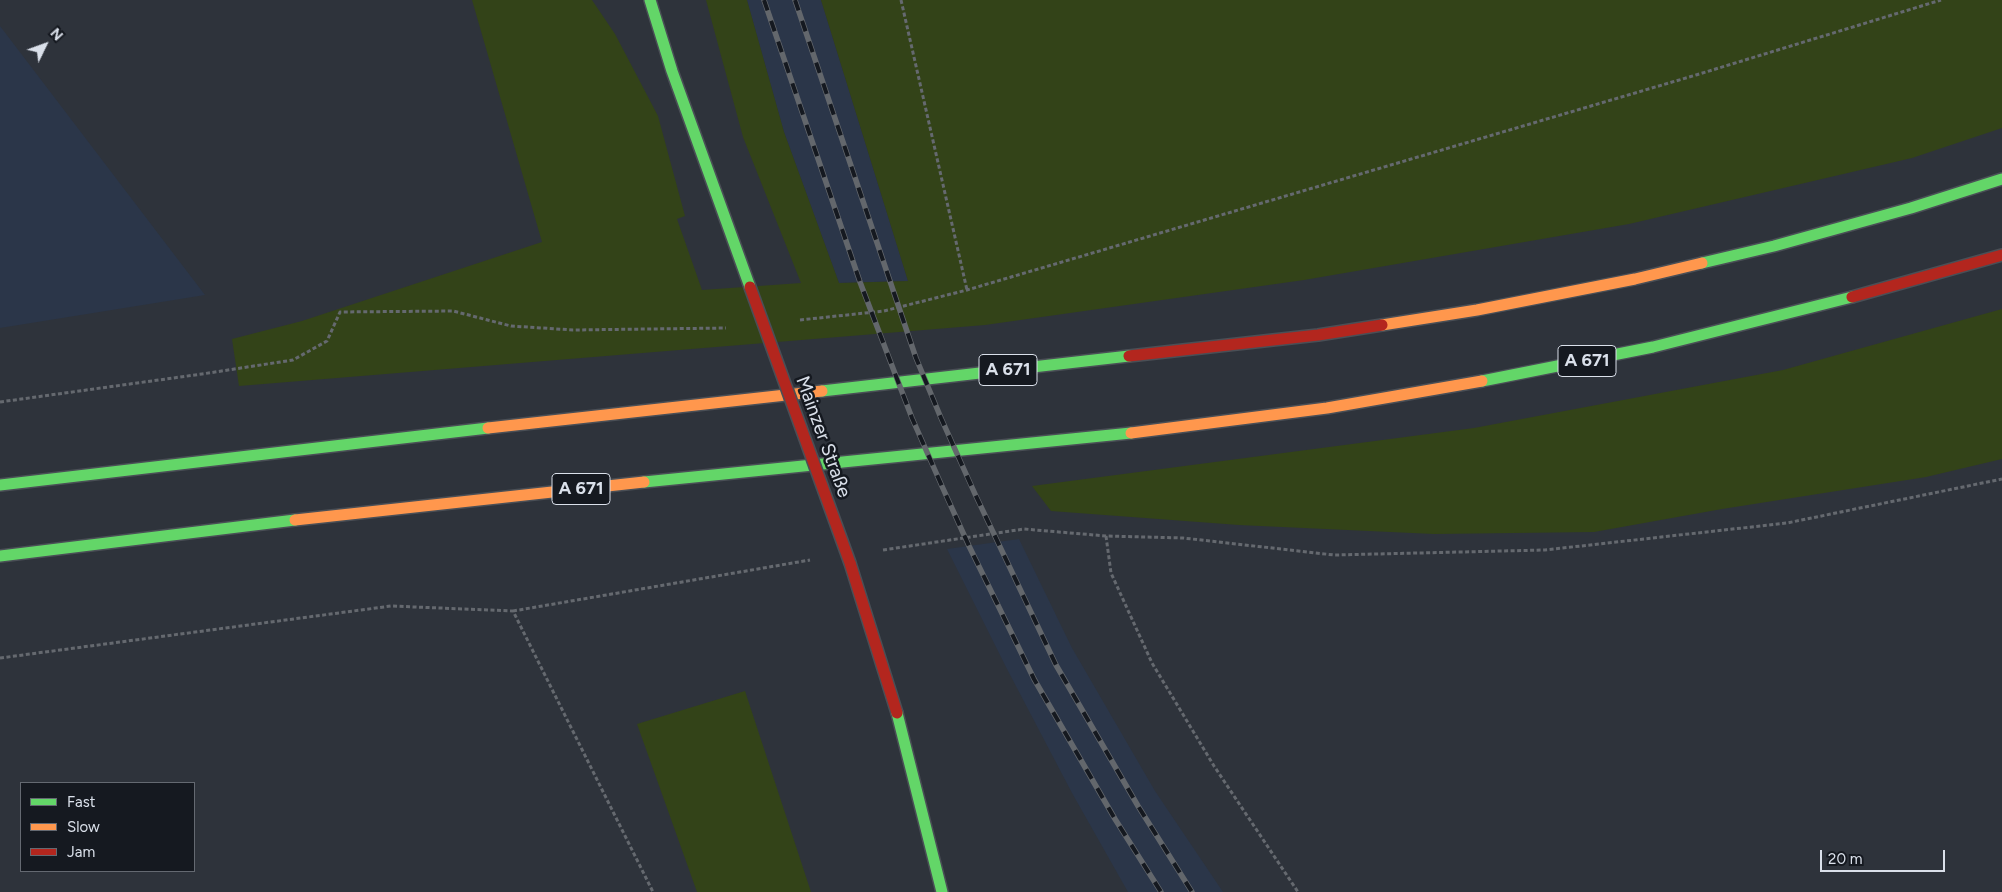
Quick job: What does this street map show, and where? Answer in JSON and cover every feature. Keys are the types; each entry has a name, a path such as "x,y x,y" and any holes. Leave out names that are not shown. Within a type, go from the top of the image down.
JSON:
{"main road":[{"name":"Mainzer Straße","path":"650,0 672,71 850,563 894,701 942,892"},
{"name":"A 671","path":"0,485 204,460 1309,336 1477,310 1635,279 1774,246 1911,208 2002,179"},
{"name":"A 671","path":"0,556 567,490 1163,430 1327,408 1490,380 1653,347 1801,312 2002,254"}],"path":[{"path":"901,0 968,290"},
{"path":"790,321 884,311 968,290 1696,75 1941,0"},
{"path":"0,402 293,360 327,341 340,312 453,311 511,326 573,330 715,330 734,328"},
{"path":"1298,892 1214,766 1152,663 1111,573 1106,536 1183,538 1334,554 1545,550 1787,523 2002,479"},
{"path":"0,658 391,606 513,611 653,892"}],"shaded area":[{"path":"747,0 821,0 908,281 839,283 784,132"},
{"path":"0,26 205,295 0,328"},
{"path":"1019,539 1072,648 1155,791 1223,892 1128,892 1072,793 947,549"}],"green space":[{"path":"472,0 592,0 615,34 658,116 685,216 677,219 702,290 801,283 743,137 706,0 747,0 784,132 839,283 908,281 821,0 2002,0 2002,128 1912,158 1629,224 1304,280 985,325 239,386 232,339 302,321 542,242"},
{"path":"2002,309 2002,459 1926,477 1722,509 1594,532 1434,534 1239,525 1051,511 1032,486 1474,428 1783,370"},
{"path":"745,691 811,892 697,892 637,724"}],"railway":[{"path":"764,0 860,282 912,418 941,484 1034,679 1115,819 1161,892"},
{"path":"795,0 916,358 941,418 1056,665 1138,806 1192,892"}],"traffic: fast":[{"path":"650,0 672,71 750,287"},
{"path":"1702,263 1774,246 1911,208 2002,179"},
{"path":"1482,381 1653,347 1852,297"},
{"path":"822,391 1129,356"},
{"path":"0,485 488,428"},
{"path":"644,482 1131,433"},
{"path":"0,556 295,520"},
{"path":"897,713 942,892"}],"traffic: slow":[{"path":"1382,325 1477,310 1635,279 1702,263"},
{"path":"1131,433 1327,408 1482,381"},
{"path":"488,428 822,391"},
{"path":"295,520 644,482"}],"traffic: jam":[{"path":"1852,297 2002,255"},
{"path":"750,287 850,563"},
{"path":"1129,356 1318,335 1382,325"},
{"path":"850,563 897,713"}]}
